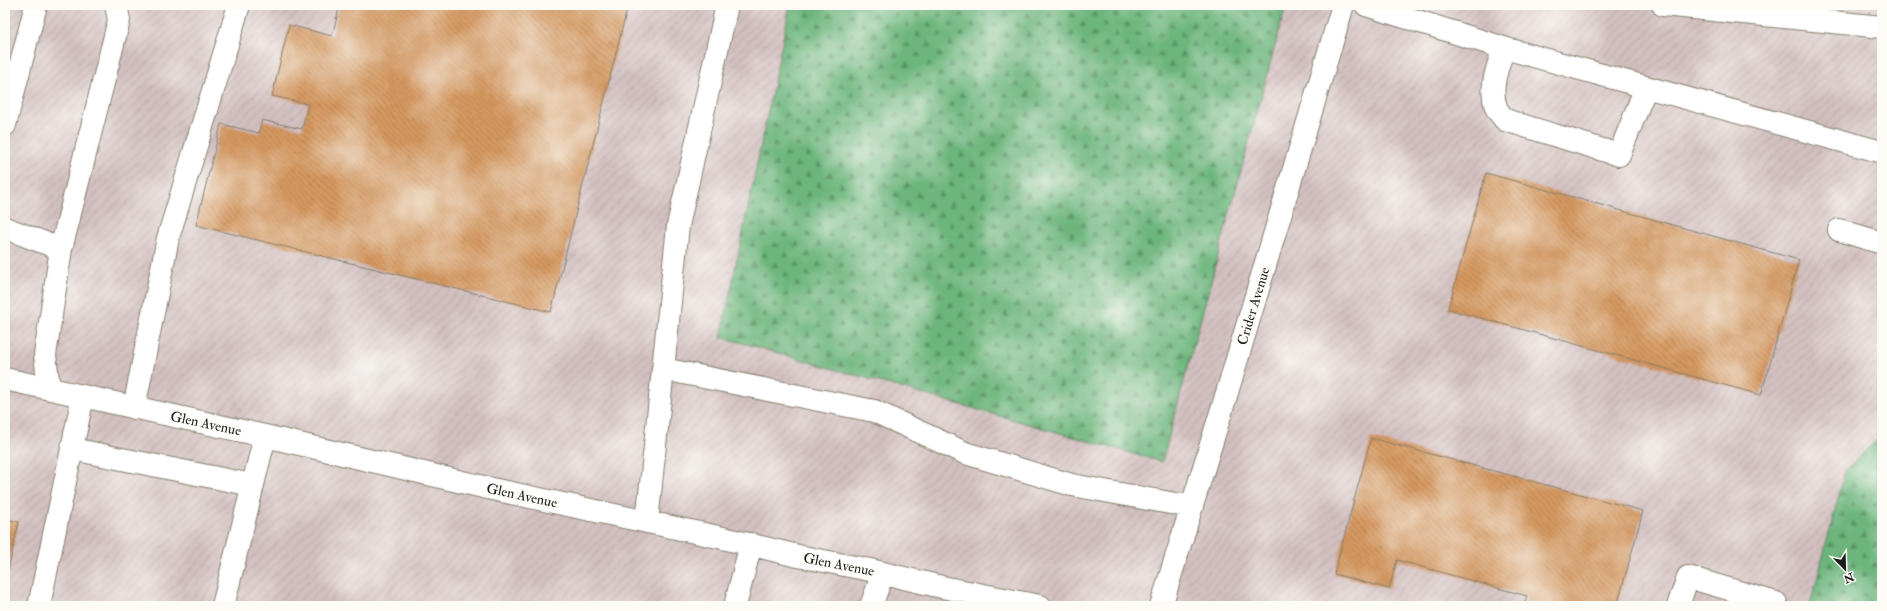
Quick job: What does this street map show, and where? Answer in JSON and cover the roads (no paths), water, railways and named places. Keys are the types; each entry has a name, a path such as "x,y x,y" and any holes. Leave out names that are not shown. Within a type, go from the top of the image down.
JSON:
{"street":[{"path":"5,125 36,5"},
{"path":"49,388 45,354 61,249 119,20 116,5"},
{"path":"134,408 168,238 239,5"},
{"path":"647,522 678,226 727,5"},
{"name":"Crider Avenue","path":"1161,606 1226,396 1343,5"},
{"path":"1366,5 1504,48 1882,152"},
{"path":"1663,5 1882,26"},
{"path":"1504,48 1496,71 1493,92 1496,108 1505,120 1619,155 1646,87"},
{"path":"5,228 61,249"},
{"path":"1839,230 1882,244"},
{"path":"663,369 874,411 965,453 1072,485 1192,507"},
{"name":"Glen Avenue","path":"5,379 942,587 1040,606"},
{"path":"38,606 83,396"},
{"path":"224,606 265,436"},
{"path":"72,449 252,485"},
{"path":"734,606 751,544"},
{"path":"871,606 883,573"},
{"path":"1678,606 1688,577 1776,603 1775,606"}]}
